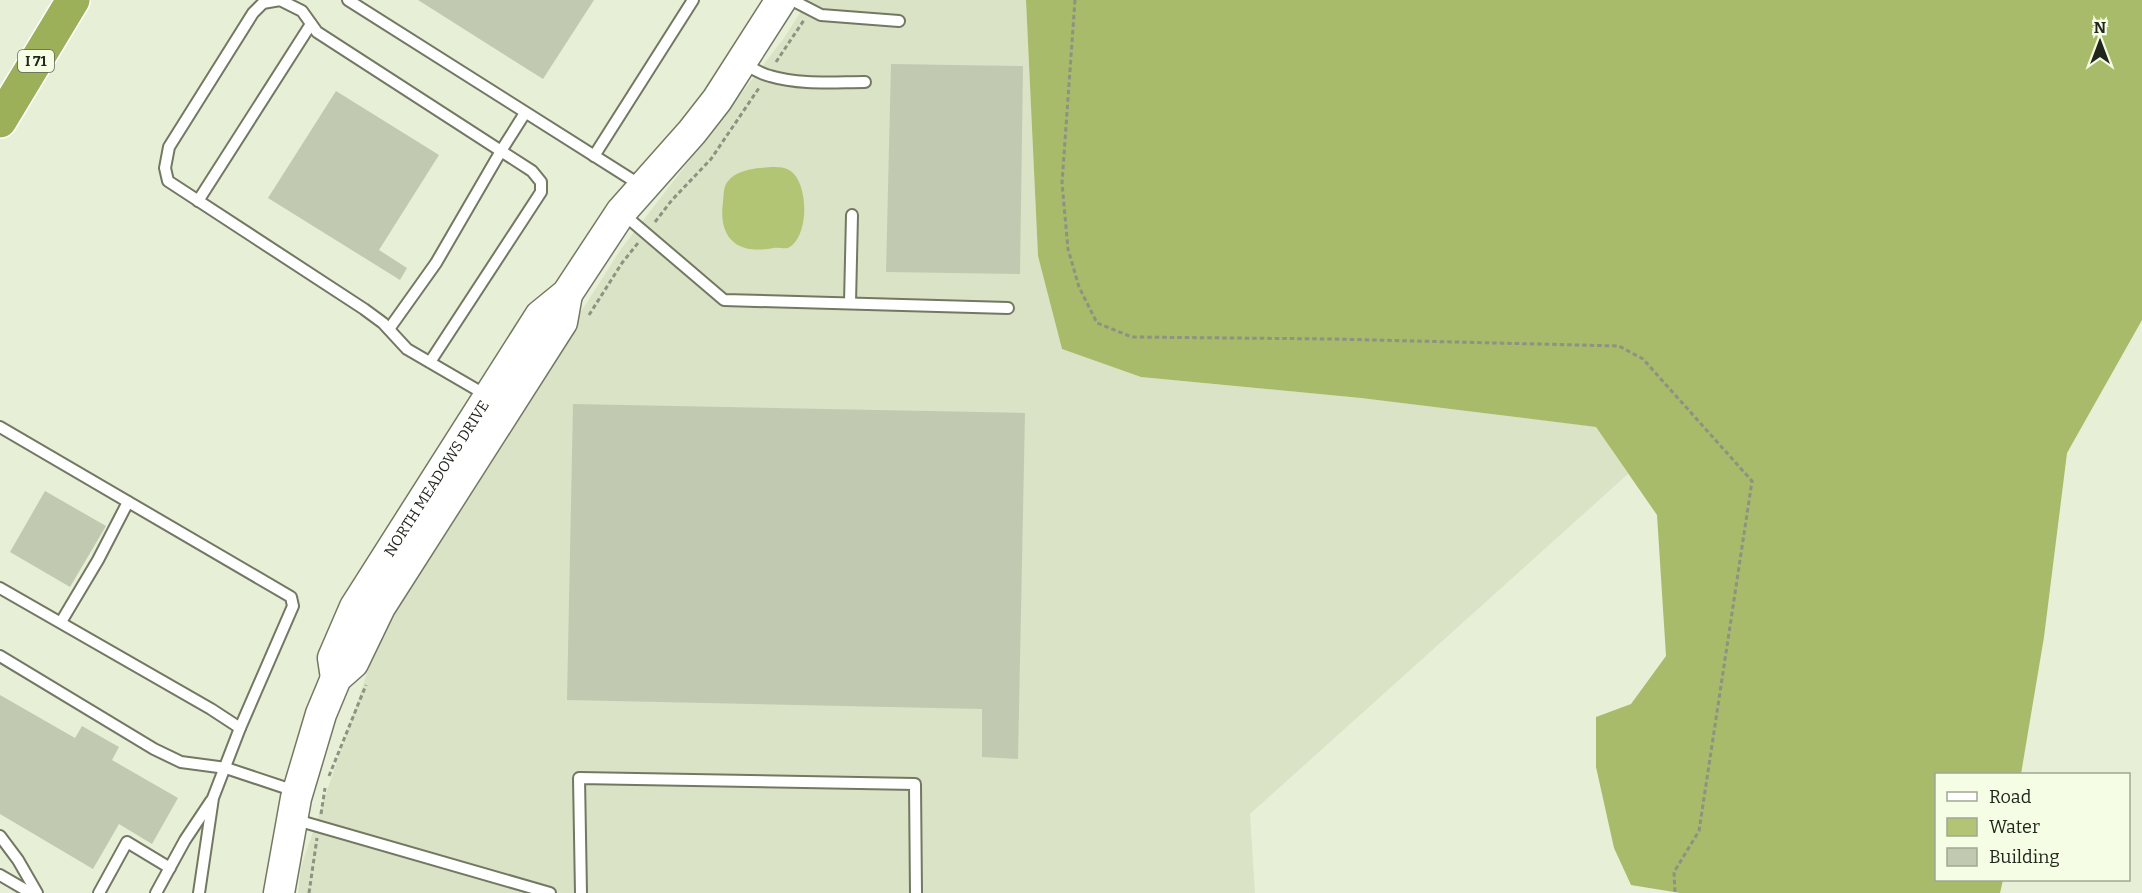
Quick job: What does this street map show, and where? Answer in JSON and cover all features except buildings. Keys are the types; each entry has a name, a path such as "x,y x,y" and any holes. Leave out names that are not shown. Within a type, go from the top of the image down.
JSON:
{"highway":[{"name":"I 71","path":"0,121 73,0"}],"street":[{"name":"NORTH MEADOWS DRIVE","path":"279,893 303,812 321,714 336,678 353,663 380,607 498,402 540,316 567,294 621,212 692,132 717,100 781,0"}],"lane":[{"path":"430,362 541,192 541,182 532,171 317,32 302,10 280,0 262,3 252,13 169,147 165,168 168,181 364,309 389,329 407,349 498,402"},
{"path":"348,0 642,186"},
{"path":"594,156 693,0"},
{"path":"792,0 810,10 834,18 899,21"},
{"path":"198,201 311,24"},
{"path":"741,62 767,76 812,82 865,82"},
{"path":"389,329 436,263 525,113"},
{"path":"621,212 724,300 1008,308"},
{"path":"850,303 852,214"},
{"path":"0,427 291,597 293,606 240,728 213,798 185,840 156,893"},
{"path":"61,622 98,560 128,502"},
{"path":"0,588 240,728"},
{"path":"0,656 154,749 181,762 226,768 303,812 550,893"},
{"path":"580,893 579,778 915,784 916,893"},
{"path":"199,893 213,798"},
{"path":"0,836 18,860 37,893"},
{"path":"99,893 127,842 170,868"},
{"path":"0,875 31,893"}],"path":[{"path":"1076,0 1062,183 1068,249 1079,286 1097,323 1132,337 1619,346 1643,358 1752,482 1699,831 1674,872 1675,893"},
{"path":"583,324 622,263 672,200 711,159 810,10"},
{"path":"309,893 303,812 326,784 367,684"}],"shaded area":[{"path":"808,0 1026,0 1038,256 1062,349 1141,377 1361,398 1596,427 1628,474 1250,814 1255,893 298,893 301,867 387,615 621,249 784,38"},
{"path":"1026,0 2142,0 2142,320 2067,453 2044,637 2021,773 1935,773 1935,881 2003,881 2000,893 1680,893 1631,885 1614,848 1596,767 1596,717 1631,704 1666,656 1657,515 1596,427 1361,398 1141,377 1062,349 1038,256"}],"water":[{"path":"758,168 785,168 796,176 800,185 804,209 803,221 795,242 788,248 750,249 733,242 727,235 722,215 727,182 738,173"}]}
